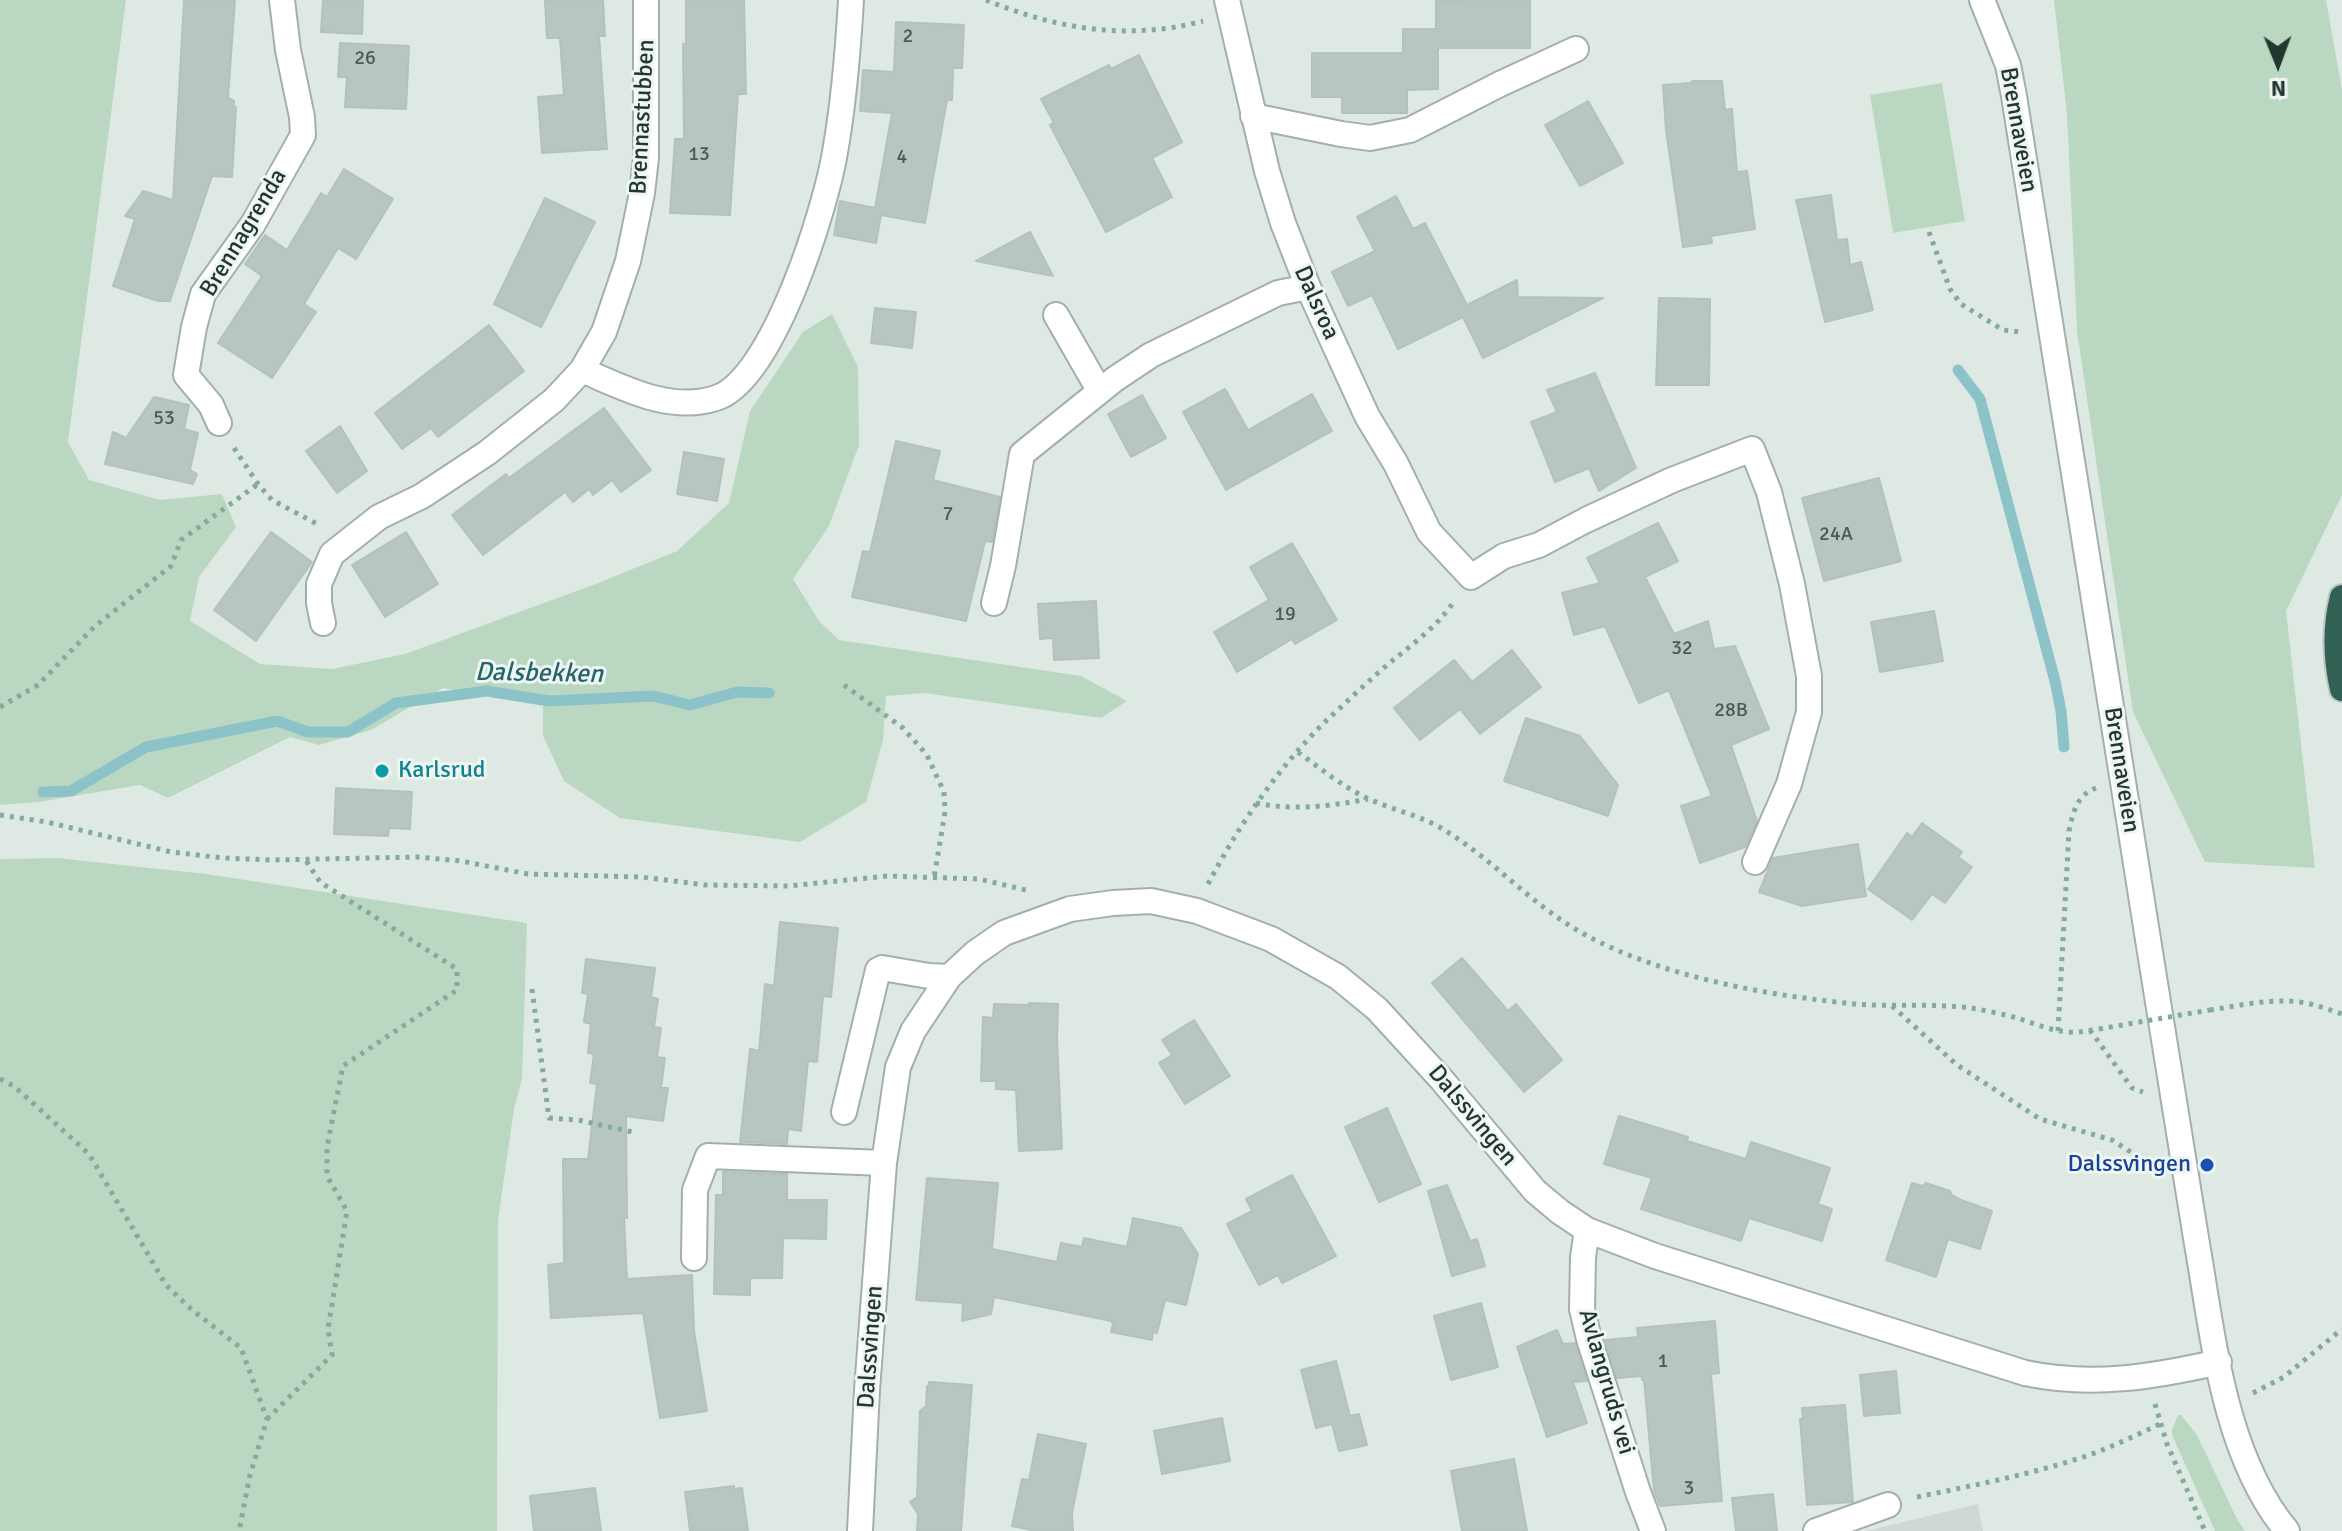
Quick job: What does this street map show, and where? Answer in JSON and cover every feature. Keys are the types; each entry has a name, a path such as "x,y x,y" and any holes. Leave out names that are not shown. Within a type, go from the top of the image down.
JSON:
{"highway":[{"path":"2342,597 2336,632 2337,667 2342,689"}],"street":[{"name":"Brennagrenda","path":"219,423 211,405 186,375 203,294 253,224 303,135 282,0"},
{"name":"Brennastubben","path":"323,623 319,584 332,554 379,517 422,496 487,453 554,400 582,370 604,332 628,261 642,193 646,158 646,0"},
{"path":"582,370 661,401 690,403 719,398 738,384 758,360 778,324 813,237 835,156 842,113 851,0"},
{"name":"Brennaveien","path":"1982,0 2008,65 2014,96 2183,1160 2227,1403 2246,1459 2272,1510 2287,1531"},
{"name":"Dalsroa","path":"1228,5 1253,116 1283,223 1308,287 1367,416 1396,464 1429,532 1471,577"},
{"path":"1253,116 1370,138 1410,130 1576,49"},
{"path":"994,603 1022,454 1115,379 1151,355 1278,293 1308,287"},
{"path":"1056,315 1095,383"},
{"path":"1471,577 1504,556 1539,545 1672,480 1752,449 1769,492 1792,584 1809,676 1809,712 1789,784 1755,862"},
{"name":"Dalssvingen","path":"860,1531 884,1163 898,1067 913,1031 949,977 975,953 1004,933 1070,909 1113,903 1151,901 1197,911 1271,939 1338,977 1377,1009 1442,1080 1535,1191 1587,1230 1655,1256 2025,1373 2053,1379 2106,1381 2154,1376 2219,1362"},
{"path":"844,1112 878,970 949,977"},
{"path":"694,1258 695,1190 708,1156 884,1163"},
{"name":"Avlangruds vei","path":"1587,1230 1582,1309 1598,1367 1653,1531"},
{"path":"1816,1531 1888,1505"}],"path":[{"path":"986,0 1048,22 1103,31 1184,27 1208,20 1228,5"},
{"path":"1929,232 1950,289 1961,304 2003,330 2027,331"},
{"path":"219,423 258,484 272,500 348,544"},
{"path":"0,707 38,685 94,627 171,566 181,540 258,484"},
{"path":"1197,911 1209,883 1256,803 1327,720 1448,611 1471,577"},
{"path":"844,685 903,728 927,755 944,792 945,812 934,878"},
{"path":"1298,752 1327,774 1369,798 1440,827 1471,847 1524,894 1563,922 1626,954 1704,978 1824,1000 1968,1008 2071,1033 2268,1002 2286,1001 2342,1014"},
{"path":"2058,1031 2072,818 2075,807 2087,791 2123,782"},
{"path":"1256,803 1315,807 1369,798"},
{"path":"0,815 47,822 171,852 224,858 418,857 461,861 528,874 641,877 706,885 789,886 887,876 979,879 1045,894 1070,909"},
{"path":"239,1531 250,1475 267,1419 332,1355 328,1329 347,1211 327,1176 327,1147 343,1066 457,990 457,969 320,882 305,859"},
{"path":"532,989 549,1118 578,1120 637,1133"},
{"path":"1892,1006 1957,1065 2040,1119 2112,1140 2140,1158 2183,1160"},
{"path":"2090,1030 2132,1088"},
{"path":"0,1079 14,1086 89,1154 166,1285 241,1348 267,1419"},
{"path":"2245,1397 2284,1377 2342,1329"},
{"path":"2155,1403 2160,1424 2205,1531"},
{"path":"1888,1505 2073,1460 2160,1424"}],"shaded area":[{"path":"1978,1504 1983,1531 1866,1531"}],"green space":[{"path":"0,0 126,0 68,442 89,480 160,500 222,494 236,527 199,577 190,621 260,664 332,669 405,654 677,551 729,503 750,411 803,332 832,314 858,367 859,445 829,526 793,579 819,621 839,640 1081,676 1127,701 1101,718 924,693 886,696 883,740 866,802 800,842 620,818 564,781 543,736 543,704 443,688 371,730 319,745 290,737 168,798 140,785 38,802 0,805"},
{"path":"2054,0 2326,0 2342,90 2342,495 2286,611 2315,868 2205,862 2133,712 2077,331 2067,114"},
{"path":"1942,83 1965,221 1893,233 1870,95"},
{"path":"57,858 206,874 527,923 522,1079 514,1109 498,1220 497,1531 0,1531 0,859"},
{"path":"2178,1415 2197,1435 2245,1531 2215,1531 2172,1435"}],"building":[{"path":"184,0 235,0 228,98 234,101 236,107 232,177 212,176 170,301 158,301 113,286 135,219 125,216 143,191 173,200"},
{"path":"323,0 363,0 362,34 321,32"},
{"path":"545,0 603,0 605,36 599,36 607,149 542,153 538,97 564,95 560,38 547,38"},
{"path":"686,0 744,0 746,94 738,94 730,215 670,213 675,139 684,139"},
{"path":"1530,0 1530,48 1438,48 1438,89 1407,90 1407,113 1342,113 1342,97 1312,97 1312,53 1403,53 1403,29 1436,29 1436,1"},
{"path":"896,22 964,25 962,68 953,68 952,100 947,100 925,223 881,215 876,243 834,235 840,201 875,208 892,113 860,111 863,70 894,72"},
{"path":"340,43 409,46 406,109 345,107 347,77 338,77"},
{"path":"1139,55 1182,142 1152,158 1172,197 1106,232 1050,125 1054,123 1041,99 1109,65 1111,69"},
{"path":"1722,81 1725,110 1732,109 1737,172 1747,171 1755,229 1711,236 1712,243 1683,247 1666,130 1663,85"},
{"path":"1588,101 1623,163 1580,186 1545,125"},
{"path":"344,169 393,199 356,259 338,248 304,304 316,312 272,378 218,343 262,276 245,264 265,235 287,250 321,193 327,197"},
{"path":"1831,195 1837,240 1847,239 1850,265 1861,262 1873,310 1825,322 1796,200"},
{"path":"1396,196 1413,229 1425,223 1467,305 1517,280 1518,297 1603,298 1483,358 1463,317 1398,349 1372,295 1348,306 1332,272 1375,251 1357,217"},
{"path":"545,198 595,222 541,327 494,304"},
{"path":"1030,232 1053,276 976,261"},
{"path":"1659,298 1710,299 1709,385 1656,385"},
{"path":"875,308 916,312 912,348 871,343"},
{"path":"489,325 524,371 438,437 431,428 402,449 375,413"},
{"path":"1595,373 1636,468 1599,491 1589,468 1555,482 1531,422 1557,412 1547,390"},
{"path":"1225,389 1248,430 1312,394 1332,431 1226,490 1183,412"},
{"path":"1142,395 1166,438 1131,457 1108,414"},
{"path":"154,397 189,405 184,429 198,433 190,470 197,474 193,484 105,464 113,432 126,438"},
{"path":"604,408 651,470 621,492 612,480 593,495 589,489 573,502 565,492 483,555 452,515 506,474 509,478"},
{"path":"340,426 367,471 337,493 306,451"},
{"path":"896,441 940,451 933,480 1000,497 992,542 985,541 966,621 852,597 863,551 870,552"},
{"path":"684,452 724,459 717,501 677,494"},
{"path":"1879,478 1901,561 1824,581 1802,498"},
{"path":"1658,523 1678,561 1645,577 1674,634 1708,621 1714,649 1735,646 1769,729 1731,745 1757,821 1745,847 1700,863 1681,806 1712,796 1669,690 1639,703 1605,626 1574,635 1562,593 1600,583 1587,558"},
{"path":"271,532 312,562 256,641 214,610"},
{"path":"406,532 438,584 385,617 352,565"},
{"path":"1292,543 1337,620 1295,644 1292,639 1237,672 1214,632 1269,600 1250,567"},
{"path":"1096,601 1099,658 1054,660 1053,638 1040,639 1038,604"},
{"path":"1934,611 1943,661 1880,672 1871,622"},
{"path":"1512,650 1541,687 1480,734 1460,709 1420,740 1394,708 1454,660 1472,682"},
{"path":"1526,718 1580,736 1618,785 1608,816 1504,781"},
{"path":"336,788 412,792 410,829 389,828 388,836 334,834"},
{"path":"1922,823 1962,852 1958,857 1972,867 1945,903 1932,894 1912,920 1868,889 1907,833 1912,837"},
{"path":"1858,844 1866,896 1802,906 1759,892 1773,858"},
{"path":"780,922 838,928 831,997 823,996 817,1062 808,1061 801,1131 788,1129 787,1144 740,1142 750,1049 759,1051 765,984 774,986"},
{"path":"1462,958 1508,1011 1516,1004 1562,1060 1524,1092 1432,983"},
{"path":"586,959 655,968 651,997 658,999 654,1027 661,1028 657,1057 665,1058 661,1088 668,1088 663,1121 626,1116 627,1218 624,1218 627,1279 692,1275 694,1331 707,1411 660,1418 643,1313 551,1318 548,1265 564,1263 563,1159 588,1159 597,1084 590,1083 594,1054 588,1053 591,1024 584,1022 588,994 582,993"},
{"path":"994,1004 1058,1004 1062,1149 1019,1151 1016,1090 996,1089 996,1081 981,1081 983,1017 993,1018"},
{"path":"1194,1020 1230,1076 1185,1104 1159,1063 1172,1055 1162,1040"},
{"path":"1387,1108 1421,1184 1379,1202 1345,1127"},
{"path":"1619,1116 1746,1159 1751,1142 1830,1168 1818,1204 1832,1209 1822,1241 1749,1218 1741,1241 1641,1209 1652,1178 1604,1164"},
{"path":"723,1172 787,1174 787,1200 827,1200 826,1239 783,1238 782,1278 750,1278 750,1295 714,1294 716,1195 723,1195"},
{"path":"1292,1175 1336,1256 1282,1283 1278,1275 1259,1285 1227,1224 1252,1211 1246,1199"},
{"path":"927,1178 998,1183 992,1249 1057,1262 1061,1243 1082,1247 1084,1238 1127,1247 1133,1218 1181,1228 1198,1254 1186,1305 1165,1300 1157,1333 1153,1332 1152,1340 1111,1332 1111,1321 994,1297 991,1314 962,1321 963,1303 916,1300"},
{"path":"1912,1183 1923,1186 1926,1183 1950,1191 1961,1200 1992,1211 1980,1249 1948,1239 1936,1277 1886,1260"},
{"path":"1447,1185 1470,1241 1477,1239 1485,1266 1452,1276 1428,1191"},
{"path":"1481,1303 1498,1367 1451,1380 1434,1316"},
{"path":"1715,1321 1719,1373 1711,1374 1722,1501 1660,1506 1654,1491 1644,1380 1642,1376 1617,1378 1605,1340 1638,1337 1637,1328"},
{"path":"1557,1330 1563,1344 1575,1343 1587,1381 1573,1382 1587,1423 1547,1437 1517,1347"},
{"path":"1336,1361 1350,1416 1359,1414 1367,1445 1339,1451 1332,1424 1316,1428 1301,1370"},
{"path":"1896,1371 1900,1413 1864,1416 1860,1375"},
{"path":"929,1382 972,1385 961,1531 917,1531 918,1514 910,1502 917,1497 920,1411 926,1406"},
{"path":"1845,1405 1853,1502 1807,1505 1800,1419 1803,1419 1802,1408"},
{"path":"1222,1418 1230,1461 1162,1474 1154,1431"},
{"path":"1038,1434 1086,1444 1072,1513 1073,1531 1036,1531 1012,1526 1022,1479 1029,1480"},
{"path":"1514,1459 1527,1531 1462,1531 1451,1471"},
{"path":"734,1486 734,1489 742,1488 748,1531 690,1531 685,1492"},
{"path":"595,1488 601,1531 534,1531 530,1496"},
{"path":"1773,1494 1777,1531 1736,1531 1732,1498"}],"waterway":[{"path":"1958,370 1980,399 2055,681 2064,747"},
{"name":"Dalsbekken","path":"43,792 71,791 146,747 277,721 308,732 348,732 396,703 487,691 549,701 653,696 690,705 737,692 769,693"}],"place":[{"name":"Karlsrud","path":"382,771"},
{"name":"Dalssvingen","path":"2207,1165"}]}
